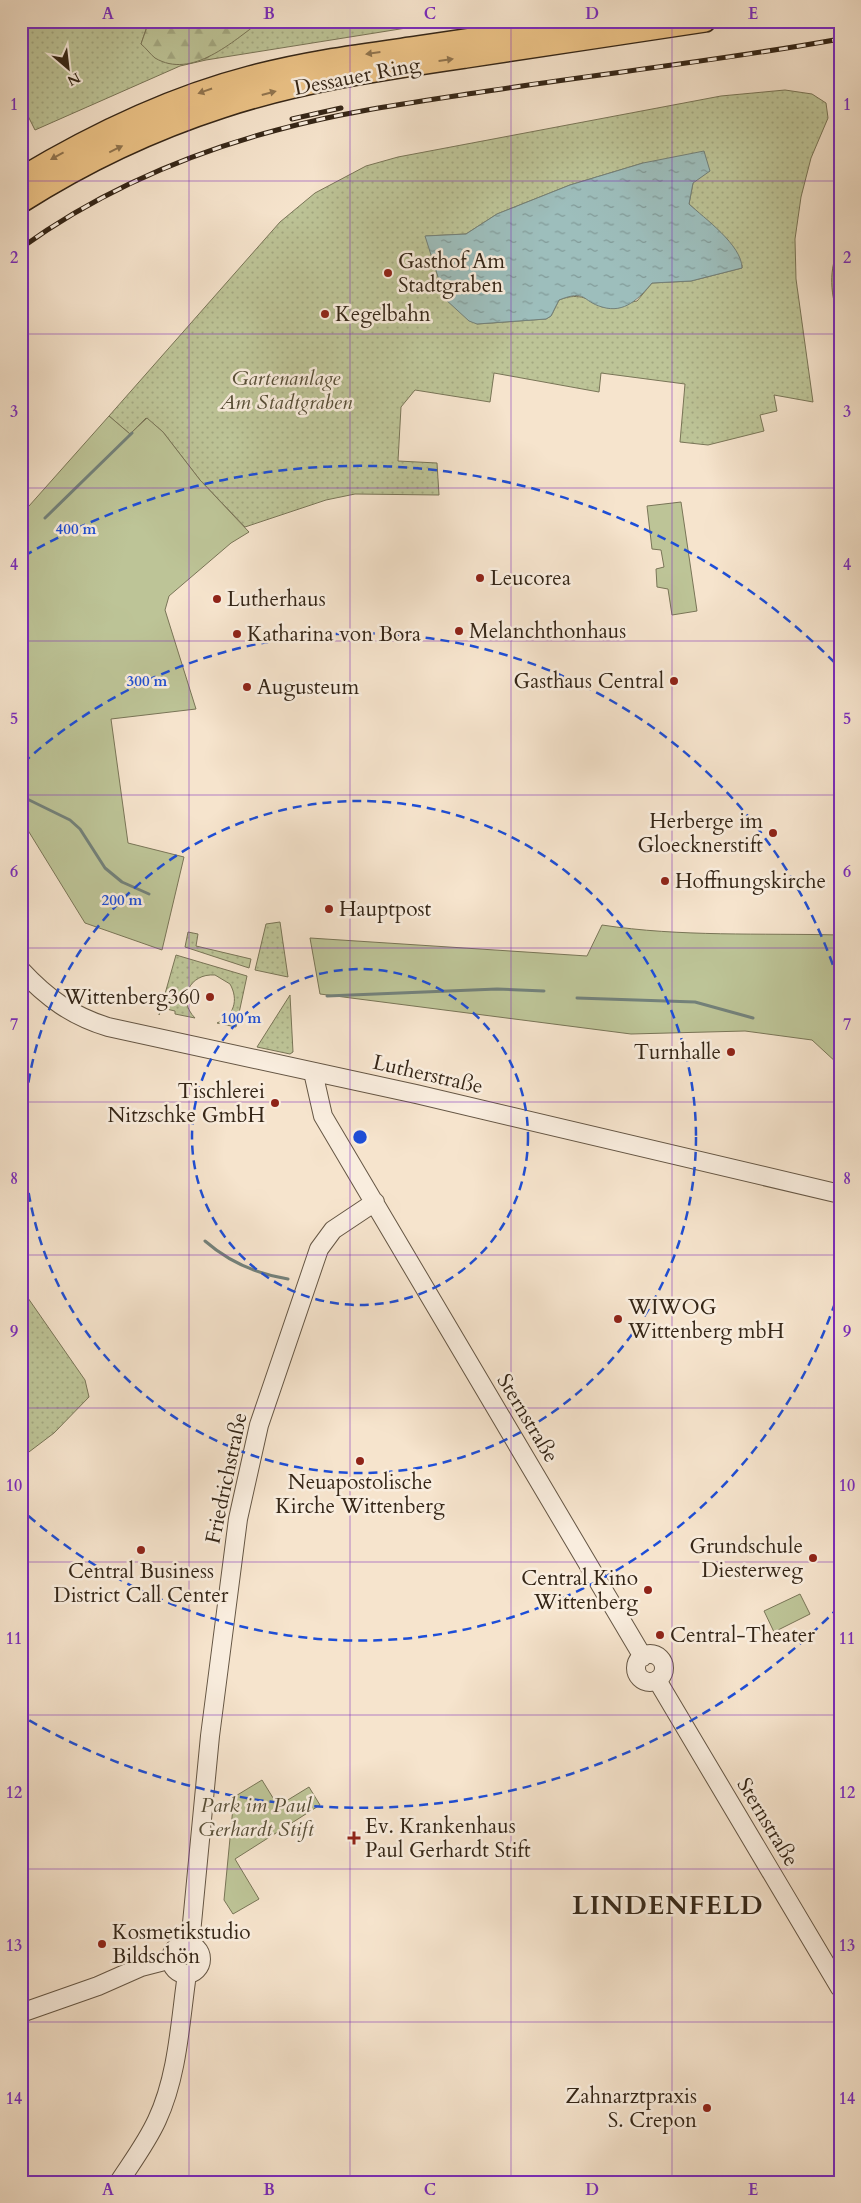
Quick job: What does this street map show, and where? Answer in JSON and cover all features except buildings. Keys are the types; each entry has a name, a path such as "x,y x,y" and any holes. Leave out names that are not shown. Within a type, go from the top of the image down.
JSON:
{"main road":[{"name":"Dessauer Ring","path":"24,184 72,148 137,116 249,77 360,55 594,21"},
{"name":"Dessauer Ring","path":"24,184 100,157 148,135 215,109 281,90 398,67 705,21"}],"street":[{"name":"Lutherstraße","path":"21,970 36,986 60,1006 94,1022 416,1094 840,1194"},
{"path":"313,1072 323,1116 375,1202"},
{"name":"Sternstraße","path":"375,1202 643,1657 637,1665 639,1676 646,1681 657,1680 840,1988"},
{"name":"Friedrichstraße","path":"119,2182 153,2128 166,2096 174,2065 187,1974 197,1969 201,1960 197,1949 190,1944 210,1736 229,1576 238,1519 253,1449 265,1406 319,1249 333,1230 375,1202"},
{"path":"187,1974 176,1969 172,1959 177,1948 190,1944"},
{"path":"21,2013 98,1986 141,1967 172,1959"}],"green space":[{"path":"21,21 149,21 141,44 205,59 261,21 450,21 206,60 180,66 35,130 21,102"},
{"path":"149,21 261,21 211,55 183,64 169,64 155,58 141,44"},
{"name":"Gartenanlage Am Stadtgraben","path":"785,90 812,94 826,103 828,118 811,158 801,197 795,239 796,279 813,402 774,395 777,411 760,415 764,431 708,445 680,442 685,384 601,373 599,392 494,373 490,402 415,390 401,407 398,461 437,463 439,495 355,494 326,500 245,527 200,480 163,432 146,418 130,434 109,416 280,222 315,193 366,166 398,157 721,96","holes":["643,163 693,183 689,204 701,215 742,265 742,268 691,281 652,283 637,301 602,307 581,297 565,298 559,300 551,316 546,319 477,324 445,299 426,236 466,234 497,214 570,185"]},
{"path":"840,249 840,316 832,292 832,273 836,256"},
{"path":"109,416 130,434 147,418 163,432 200,480 249,532 231,543 169,596 165,610 196,709 111,719 128,843 184,857 162,950 85,923 21,819 21,515"},
{"path":"681,502 697,611 672,615 668,589 657,587 656,569 664,567 661,550 652,549 647,506"},
{"path":"280,922 288,977 255,970 266,924"},
{"path":"602,925 691,933 840,935 840,1073 838,1064 812,1040 745,1031 631,1034 320,994 310,938 587,956"},
{"path":"188,932 198,934 196,946 251,959 249,968 185,947"},
{"path":"176,955 247,976 236,1027 217,1023 231,1012 234,996 230,984 215,975 198,978 188,989 187,1003 195,1018 175,1014 175,1011 162,1008 159,1015"},
{"path":"290,995 293,1052 290,1054 257,1047"},
{"path":"21,1288 85,1380 89,1397 54,1433 21,1458"},
{"path":"800,1594 810,1614 774,1632 764,1611"},
{"name":"Park im Paul Gerhardt Stift","path":"262,1780 278,1806 309,1787 320,1805 235,1859 259,1899 233,1914 224,1900 234,1797"}],"water":[{"path":"704,151 710,171 693,183 689,204 729,241 736,250 742,268 691,281 652,283 637,299 618,308 610,309 595,305 579,296 568,297 559,300 551,316 546,319 477,324 469,321 445,299 425,236 466,234 497,214 570,185 643,163"}],"waterway":[{"path":"45,518 132,433"},
{"path":"21,796 70,820 80,829 105,868 122,882 149,894"},
{"path":"327,996 497,989 544,991"},
{"path":"577,998 695,1002 753,1018"},
{"path":"205,1241 224,1255 244,1266 265,1274 288,1279"}],"railway":[{"path":"21,248 80,210 144,177 176,163 277,130 400,104 749,54 840,39"},
{"path":"292,119 341,108"}],"place":[{"name":"Gasthof Am Stadtgraben","path":"388,273"},
{"name":"Kegelbahn","path":"325,314"},
{"name":"Leucorea","path":"480,578"},
{"name":"Lutherhaus","path":"217,599"},
{"name":"Melanchthonhaus","path":"459,631"},
{"name":"Katharina von Bora","path":"237,634"},
{"name":"Gasthaus Central","path":"674,681"},
{"name":"Augusteum","path":"247,687"},
{"name":"Herberge im Gloecknerstift","path":"773,833"},
{"name":"Hoffnungskirche","path":"665,881"},
{"name":"Hauptpost","path":"329,909"},
{"name":"Wittenberg360","path":"210,997"},
{"name":"Turnhalle","path":"731,1052"},
{"name":"Tischlerei Nitzschke GmbH","path":"275,1103"},
{"name":"WIWOG Wittenberg mbH","path":"618,1319"},
{"name":"Neuapostolische Kirche Wittenberg","path":"360,1461"},
{"name":"Central Business District Call Center","path":"141,1550"},
{"name":"Grundschule Diesterweg","path":"813,1558"},
{"name":"Central Kino Wittenberg","path":"648,1590"},
{"name":"Central-Theater","path":"660,1635"},
{"name":"Ev. Krankenhaus Paul Gerhardt Stift","path":"354,1838"},
{"name":"Kosmetikstudio Bildschön","path":"102,1944"},
{"name":"Zahnarztpraxis S. Crepon","path":"707,2108"}],"district":[{"name":"LINDENFELD","path":"668,1905"}]}
